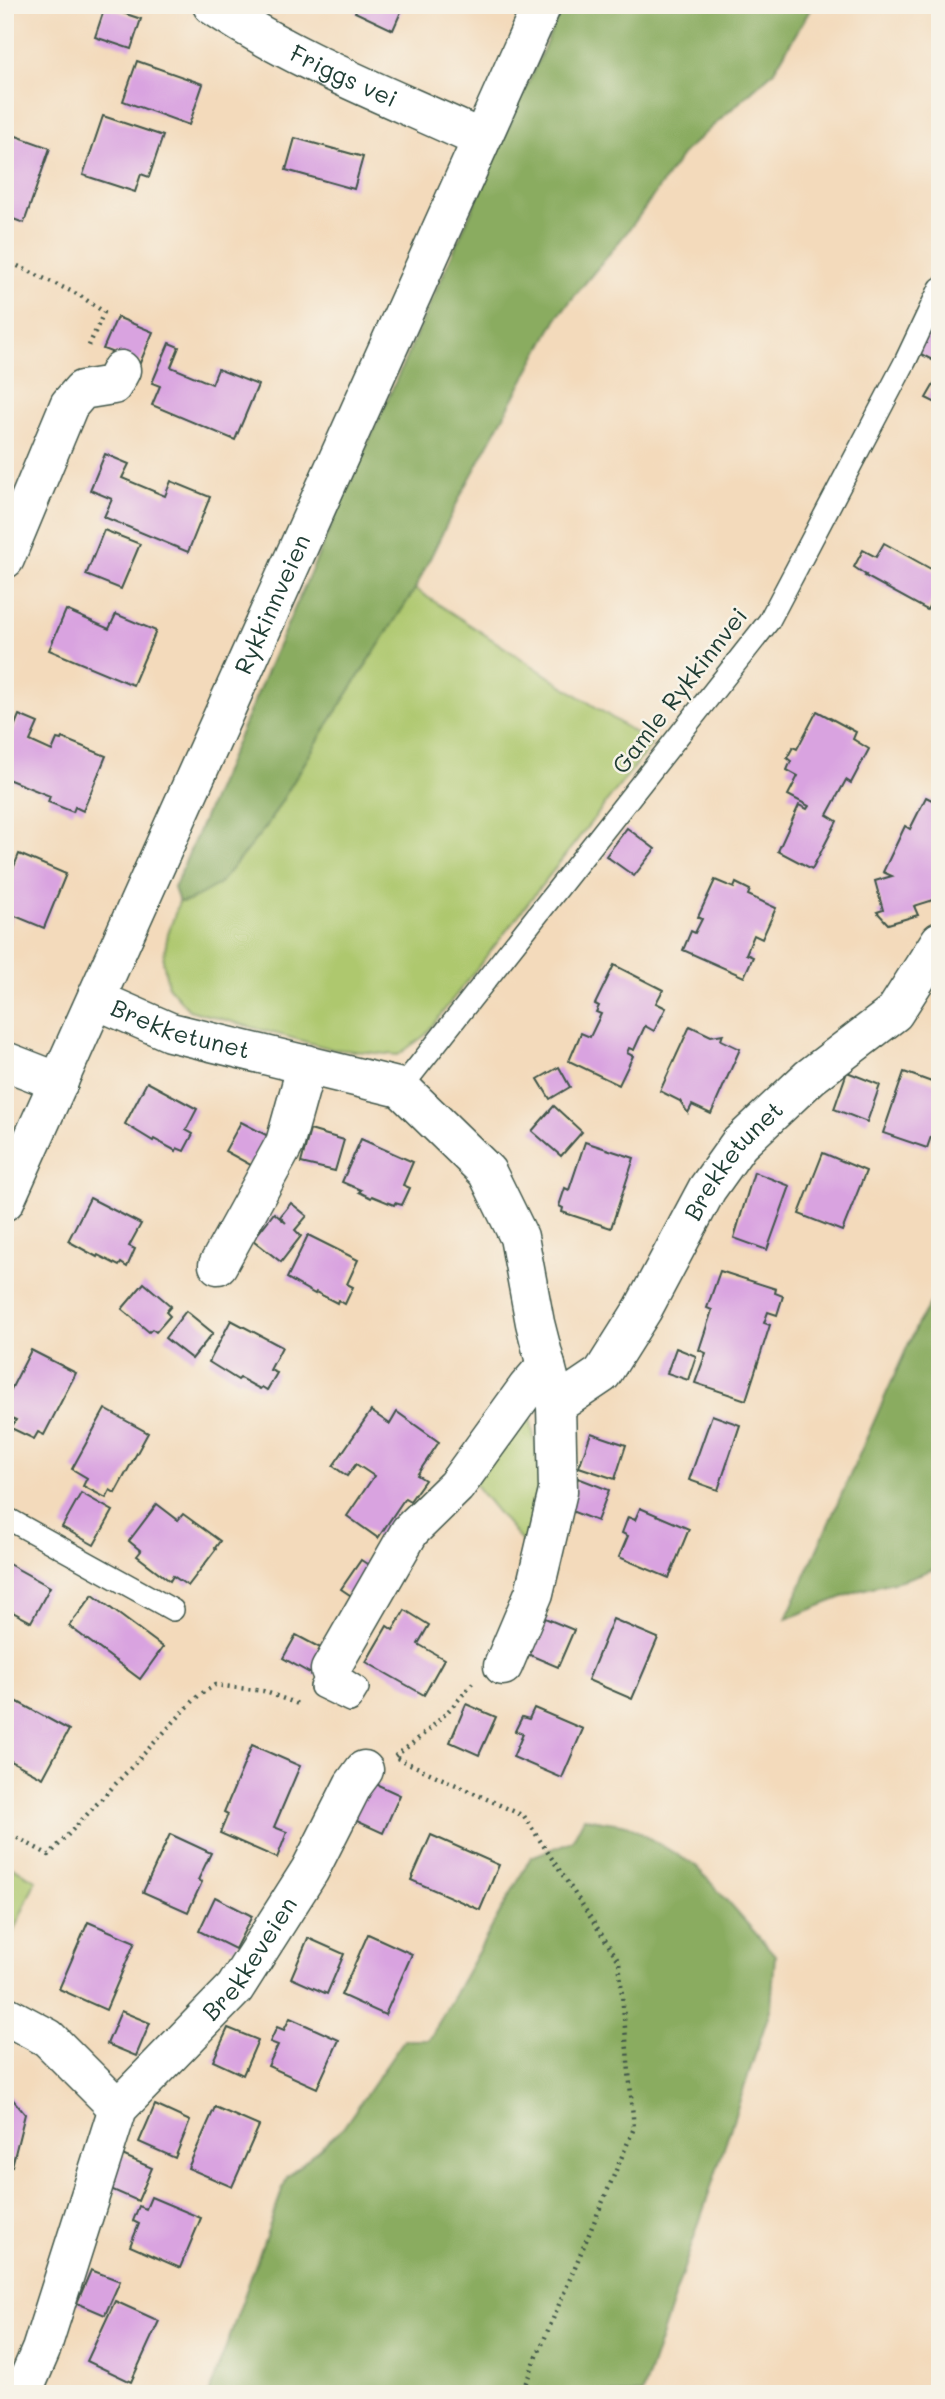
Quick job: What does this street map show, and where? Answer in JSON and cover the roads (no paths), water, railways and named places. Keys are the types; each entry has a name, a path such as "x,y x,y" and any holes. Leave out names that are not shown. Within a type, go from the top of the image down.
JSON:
{"street":[{"name":"Friggs vei","path":"212,5 270,40 351,81 481,139"},
{"name":"Rykkinnveien","path":"5,1201 542,5"},
{"path":"5,559 69,405 82,390 113,385 121,370"},
{"name":"Brekketunet","path":"556,1405 602,1374 643,1308 706,1189 739,1144 810,1077 894,1013 940,940"},
{"name":"Brekketunet","path":"97,1000 170,1032 401,1088"},
{"path":"5,1061 59,1082"},
{"path":"218,1265 285,1143 307,1064"},
{"path":"401,1088 487,1172 519,1237 556,1405 558,1491 534,1593 509,1654"},
{"path":"330,1670 410,1531 456,1486 546,1366"},
{"name":"Brekkeveien","path":"23,2394 41,2350 118,2108 235,1988 375,1765"},
{"path":"5,2015 48,2038 118,2108"}],"lane":[{"name":"Gamle Rykkinnvei","path":"401,1088 769,621 905,362 940,288"},
{"path":"5,1517 173,1610"}]}
